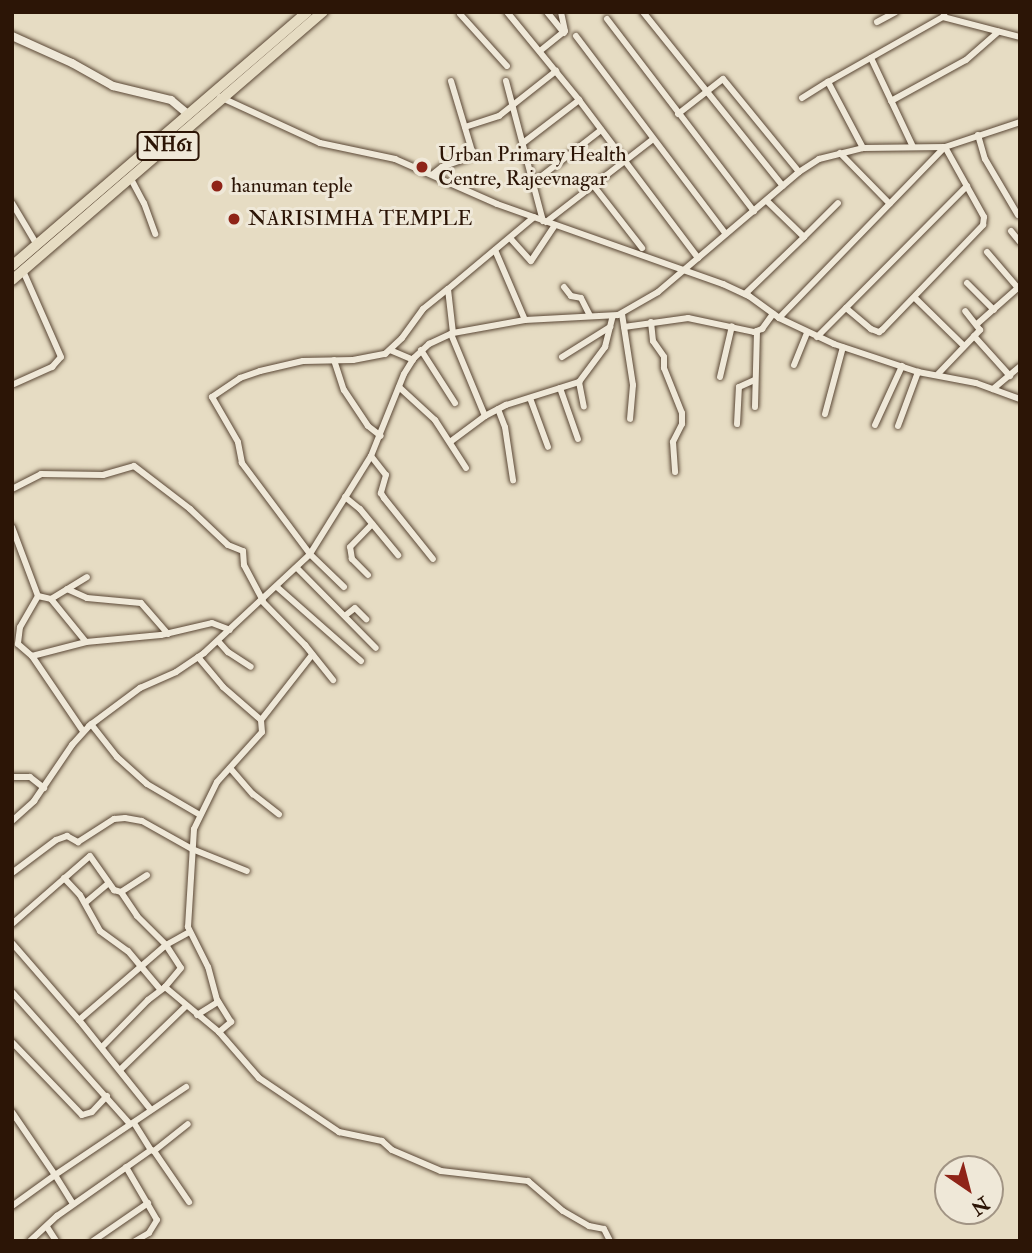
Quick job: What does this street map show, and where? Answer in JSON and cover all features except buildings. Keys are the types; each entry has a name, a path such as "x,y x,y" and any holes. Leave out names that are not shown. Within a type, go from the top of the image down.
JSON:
{"highway":[{"name":"NH61","path":"18,268 131,178 307,12"},
{"name":"NH61","path":"12,280 37,245 189,114 218,96 323,12"}],"street":[{"path":"507,12 579,100 698,258"},
{"path":"547,12 564,33"},
{"path":"540,51 564,33 566,23 561,12"},
{"path":"643,12 783,186"},
{"path":"877,22 896,12"},
{"path":"460,13 507,66"},
{"path":"802,98 944,15 1020,37"},
{"path":"607,19 754,211"},
{"path":"891,101 966,60 982,49 998,32"},
{"path":"12,36 72,62 113,86 171,100 189,114"},
{"path":"576,36 726,234"},
{"path":"871,58 912,147"},
{"path":"465,127 493,119 556,71"},
{"path":"678,114 724,79 799,172"},
{"path":"433,174 438,169 471,156 472,149 452,81"},
{"path":"506,81 545,221"},
{"path":"828,82 863,148"},
{"path":"218,96 320,142 395,159 534,218 684,269 745,294 776,316 817,337 918,372 937,374 1020,399"},
{"path":"523,143 579,100"},
{"path":"12,821 44,788 83,732 139,688 176,672 198,657 262,601 310,554 371,456 399,387 421,350 452,333 525,320 622,314 658,292 799,172 819,159 863,148 945,147 1020,122"},
{"path":"534,182 601,130"},
{"path":"978,135 985,159 1018,215"},
{"path":"545,221 653,139"},
{"path":"846,308 879,332 915,298 921,287 985,221 945,147"},
{"path":"755,407 757,331 776,316 945,147"},
{"path":"840,153 890,204"},
{"path":"131,178 144,202 155,234"},
{"path":"593,185 642,248"},
{"path":"817,337 967,186"},
{"path":"767,201 804,237"},
{"path":"12,203 37,245"},
{"path":"745,294 838,203"},
{"path":"344,587 310,554 242,463 238,442 212,397 240,378 260,371 303,361 365,359 390,350 423,309 534,218"},
{"path":"510,238 531,261 555,225"},
{"path":"1010,231 1020,242"},
{"path":"495,250 525,320"},
{"path":"977,324 1019,288 987,252"},
{"path":"14,384 52,367 61,357 18,268"},
{"path":"967,283 994,310"},
{"path":"564,287 572,296 581,298 590,316"},
{"path":"448,289 452,333 485,416"},
{"path":"915,298 963,345"},
{"path":"937,374 979,330 977,324 965,312"},
{"path":"622,314 633,385 629,419"},
{"path":"450,442 498,409 579,382 605,347 613,316"},
{"path":"624,327 688,318 757,331"},
{"path":"651,322 653,341 664,357 664,368 681,413 682,424 673,442 674,472"},
{"path":"720,377 732,326"},
{"path":"562,356 610,327"},
{"path":"794,365 807,332"},
{"path":"974,336 1010,376"},
{"path":"825,414 843,346"},
{"path":"390,350 413,360"},
{"path":"421,350 455,404"},
{"path":"334,360 344,390 368,426 381,436"},
{"path":"875,425 902,366"},
{"path":"993,389 1020,366"},
{"path":"898,426 918,372"},
{"path":"737,424 739,387 755,380"},
{"path":"579,382 584,407"},
{"path":"399,387 426,410 466,468"},
{"path":"560,388 578,439"},
{"path":"530,398 548,447"},
{"path":"498,409 505,427 513,480"},
{"path":"371,456 386,475 382,493 384,498 433,559"},
{"path":"12,489 41,474 103,475 134,466 190,509 228,545 243,551 244,565 262,601 333,680"},
{"path":"345,497 398,555"},
{"path":"368,575 352,559 350,547 372,524"},
{"path":"12,527 38,596 17,635 20,647 32,656 83,732"},
{"path":"12,554 20,548"},
{"path":"297,568 376,648"},
{"path":"51,599 87,577"},
{"path":"277,587 361,661"},
{"path":"67,589 87,598 111,598 141,603 168,634"},
{"path":"38,596 51,599 86,642"},
{"path":"346,615 355,608 366,619"},
{"path":"32,656 86,642 168,634 212,624 230,629"},
{"path":"218,641 228,652 251,667"},
{"path":"12,651 20,647"},
{"path":"219,1032 231,1022 218,1002 208,967 189,932 192,849 200,815 217,782 262,733 261,720 312,655"},
{"path":"198,657 223,687 261,720"},
{"path":"92,724 117,757 146,784 200,815"},
{"path":"230,768 253,794 279,814"},
{"path":"12,777 30,777 44,788"},
{"path":"12,873 56,840 67,836 78,842 118,818 142,821 192,849 247,871"},
{"path":"12,924 90,856 115,892 121,892 147,875"},
{"path":"64,878 85,903 100,931 128,951 139,966 163,988 219,1032 259,1077 339,1132 355,1138 382,1141 393,1150 441,1171 528,1181 563,1211 589,1226 604,1229 610,1241"},
{"path":"85,903 109,883"},
{"path":"102,1046 181,968 166,945 143,922 121,892"},
{"path":"79,1020 139,966 166,945 189,932"},
{"path":"12,943 102,1046 151,1110"},
{"path":"12,992 131,1123 189,1202"},
{"path":"197,1015 218,1002"},
{"path":"121,1069 186,1006"},
{"path":"12,1042 34,1069 83,1116 92,1112 107,1096"},
{"path":"12,1206 186,1087"},
{"path":"12,1112 73,1204"},
{"path":"30,1241 73,1204 188,1124"},
{"path":"126,1167 157,1223 149,1233 135,1241"},
{"path":"93,1241 148,1203"},
{"path":"47,1227 56,1241"}],"place":[{"name":"Urban Primary Health Centre, Rajeevnagar","path":"422,167"},
{"name":"hanuman teple","path":"217,186"},
{"name":"NARISIMHA TEMPLE","path":"234,219"}]}
